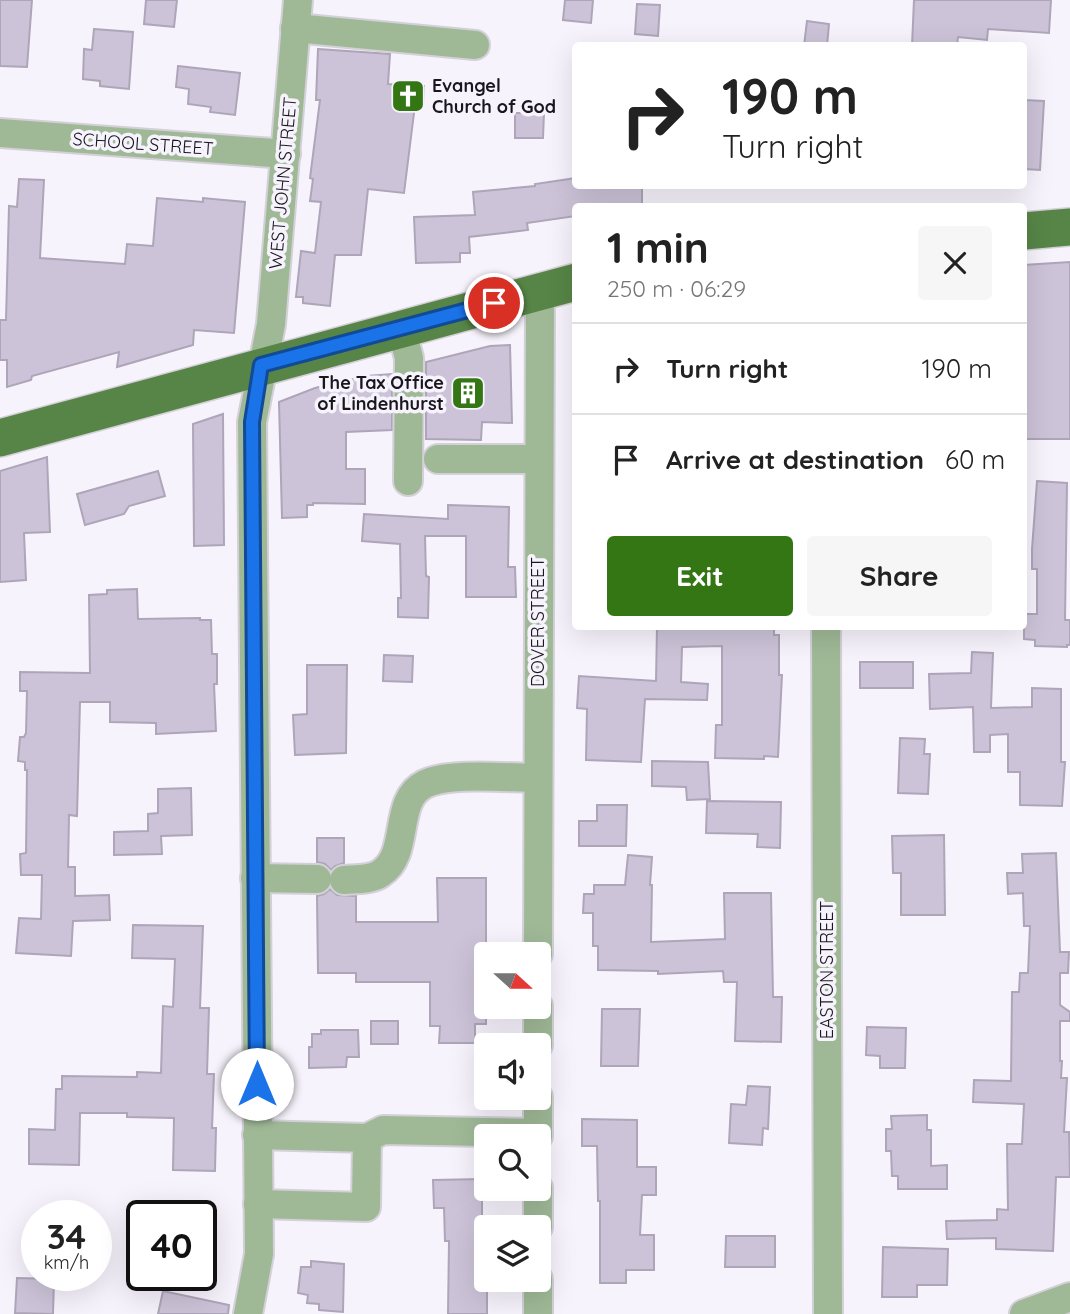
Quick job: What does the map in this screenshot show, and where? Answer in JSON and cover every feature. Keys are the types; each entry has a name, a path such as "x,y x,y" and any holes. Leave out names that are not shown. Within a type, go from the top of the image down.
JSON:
{"main road":[{"path":"1027,231 1070,227"},
{"path":"0,438 261,365 572,283"}],"street":[{"name":"WEST JOHN STREET","path":"258,1254 252,422 271,324 298,0"},
{"path":"295,28 475,45"},
{"name":"SCHOOL STREET","path":"0,133 286,154"},
{"name":"DOVER STREET","path":"538,942 540,291"},
{"path":"401,328 409,358 408,481"},
{"path":"438,459 539,460"},
{"name":"EASTON STREET","path":"826,630 828,1314"},
{"path":"255,878 331,880 361,879 381,874 394,859 410,797 425,783 451,777 538,778"},
{"path":"257,1135 367,1138 383,1130 474,1133"},
{"path":"258,1204 366,1208 367,1138"},
{"path":"248,1314 258,1254"},
{"path":"258,1254 261,1314"},
{"path":"537,1314 538,1292"},
{"path":"1024,1314 1070,1297"}],"building":[{"path":"0,0 32,0 27,67 0,66"},
{"path":"146,0 177,0 174,27 144,24"},
{"path":"565,0 593,0 591,23 563,20"},
{"path":"914,0 1051,0 1049,33 988,29 987,40 958,37 957,42 912,42"},
{"path":"637,4 660,5 658,36 635,34"},
{"path":"807,21 829,24 827,42 804,42"},
{"path":"94,29 133,32 129,89 100,86 100,81 83,79 84,49 92,50"},
{"path":"318,49 390,54 388,84 424,86 423,106 415,105 404,193 368,189 361,255 335,255 330,306 303,303 303,297 296,297 301,251 315,253 321,202 310,201 313,179 310,178 320,100 316,100"},
{"path":"178,66 240,73 235,115 210,112 211,107 188,104 189,89 176,87"},
{"path":"1027,100 1044,101 1040,170 1027,169"},
{"path":"515,113 544,113 543,138 515,138"},
{"path":"19,179 44,180 40,258 125,264 127,244 153,246 157,198 245,202 234,333 194,330 193,345 117,367 119,352 32,376 31,380 7,387 7,360 0,360 0,320 6,320 9,206 17,207"},
{"path":"572,179 572,189 642,189 642,203 572,203 572,217 527,223 528,230 469,237 470,253 460,253 460,262 416,263 414,217 475,215 473,192"},
{"path":"1070,262 1070,439 1027,439 1027,265"},
{"name":"The Tax Office of Lindenhurst","path":"510,345 512,423 482,422 481,440 426,439 426,362 490,346"},
{"path":"392,374 392,430 346,432 346,469 365,469 365,504 313,503 307,505 307,517 282,518 279,402 315,388 366,376"},
{"path":"223,414 224,545 194,546 193,424"},
{"path":"47,457 50,532 24,533 26,580 0,582 0,471"},
{"path":"158,471 165,496 129,506 124,514 85,525 77,494"},
{"path":"1037,481 1067,483 1065,620 1070,620 1070,645 1067,647 1035,646 1035,640 1024,639 1027,614 1037,614 1037,569 1032,569"},
{"path":"448,505 509,507 508,567 515,567 516,597 466,597 466,536 425,536 426,576 429,577 428,618 398,617 398,598 401,598 400,544 362,541 364,514 448,519"},
{"path":"137,589 138,619 211,620 212,654 217,654 217,684 214,684 216,731 156,734 156,723 110,722 110,702 80,702 77,816 69,815 68,867 75,867 75,896 109,895 110,920 73,921 71,956 16,953 19,918 41,919 42,875 21,875 20,854 26,853 27,770 25,762 18,761 20,737 24,737 26,733 27,691 20,691 20,672 90,673 89,595 107,594 107,590"},
{"path":"657,630 774,630 774,635 779,635 779,675 782,675 778,757 715,758 716,725 722,725 722,646 682,647 681,682 708,684 707,700 645,699 641,762 586,760 587,709 577,708 579,676 656,681"},
{"path":"972,652 993,653 991,708 1032,707 1032,688 1061,689 1061,762 1065,762 1062,806 1020,805 1020,772 1008,772 1008,734 990,735 990,752 974,752 973,707 930,709 929,674 971,673"},
{"path":"384,655 413,656 412,682 383,681"},
{"path":"860,662 913,662 913,688 860,688"},
{"path":"307,665 347,665 346,753 295,755 293,715 307,714"},
{"path":"900,738 925,739 924,754 930,754 928,794 898,793"},
{"path":"652,761 708,762 710,799 687,800 686,787 652,786"},
{"path":"191,788 192,835 161,836 162,854 114,855 114,832 148,831 148,814 158,813 158,789"},
{"path":"707,801 781,802 780,848 757,847 758,834 706,833"},
{"path":"597,805 627,805 626,846 579,846 579,821 597,821"},
{"path":"944,835 945,915 901,915 901,873 893,873 892,836"},
{"path":"317,838 344,838 344,863 331,870 325,864 317,862"},
{"path":"1056,853 1060,952 1069,952 1068,973 1060,973 1060,1005 1070,1012 1070,1021 1060,1021 1060,1061 1061,1078 1067,1078 1064,1132 1069,1132 1070,1177 1056,1177 1053,1251 996,1249 996,1238 947,1239 946,1221 997,1220 997,1209 1008,1210 1007,1144 1022,1144 1024,1104 973,1102 974,1080 1011,1081 1012,992 1019,992 1020,973 1028,973 1030,926 1024,926 1023,893 1008,894 1007,873 1023,873 1022,854"},
{"path":"628,855 652,857 651,942 725,939 724,893 771,893 773,997 782,997 781,1042 735,1041 737,982 724,982 723,971 658,974 658,971 598,970 598,946 593,946 593,913 583,913 584,894 594,894 594,885 625,885"},
{"path":"437,878 486,878 486,942 474,942 474,1019 486,1019 486,1024 475,1024 474,1043 439,1043 440,1026 430,1026 430,982 356,982 356,973 318,973 317,896 330,889 337,895 356,896 356,922 438,922"},
{"path":"133,925 203,926 200,1008 209,1008 207,1074 214,1074 212,1128 216,1128 215,1171 173,1170 174,1118 127,1117 127,1113 80,1113 79,1165 29,1164 29,1129 55,1130 56,1089 62,1089 62,1076 137,1077 137,1072 161,1073 163,1006 173,1007 175,959 132,958"},
{"path":"602,1009 640,1009 638,1066 601,1066"},
{"path":"371,1021 398,1021 398,1044 371,1044"},
{"path":"867,1027 906,1028 905,1068 880,1068 880,1056 866,1055"},
{"path":"321,1030 358,1030 359,1057 347,1057 346,1067 309,1068 312,1034 321,1034"},
{"path":"748,1086 770,1087 768,1129 763,1128 762,1145 729,1143 731,1104 746,1105"},
{"path":"927,1115 927,1130 931,1130 931,1166 947,1165 947,1189 898,1189 898,1176 892,1176 891,1151 886,1151 886,1129 892,1129 891,1116"},
{"path":"582,1119 637,1120 637,1167 656,1167 656,1195 642,1195 640,1235 654,1235 654,1270 626,1270 626,1283 600,1283 597,1146 582,1146"},
{"path":"474,1179 474,1201 482,1201 482,1215 474,1215 474,1292 487,1292 487,1314 448,1314 449,1241 445,1241 444,1208 434,1208 433,1180"},
{"path":"726,1236 775,1236 775,1267 725,1267"},
{"path":"883,1247 948,1249 947,1285 917,1285 917,1297 882,1297"},
{"path":"311,1261 344,1264 343,1312 319,1310 319,1304 307,1303 308,1295 298,1293 301,1267 311,1267"},
{"path":"17,1278 21,1278 21,1291 54,1291 53,1314 15,1313"},
{"path":"163,1291 229,1305 228,1314 158,1314"}],"place":[{"name":"Evangel Church of God","path":"408,96"},
{"name":"The Tax Office of Lindenhurst","path":"468,393"}],"route":[{"path":"257,1084 252,422 261,365 494,303"}]}
